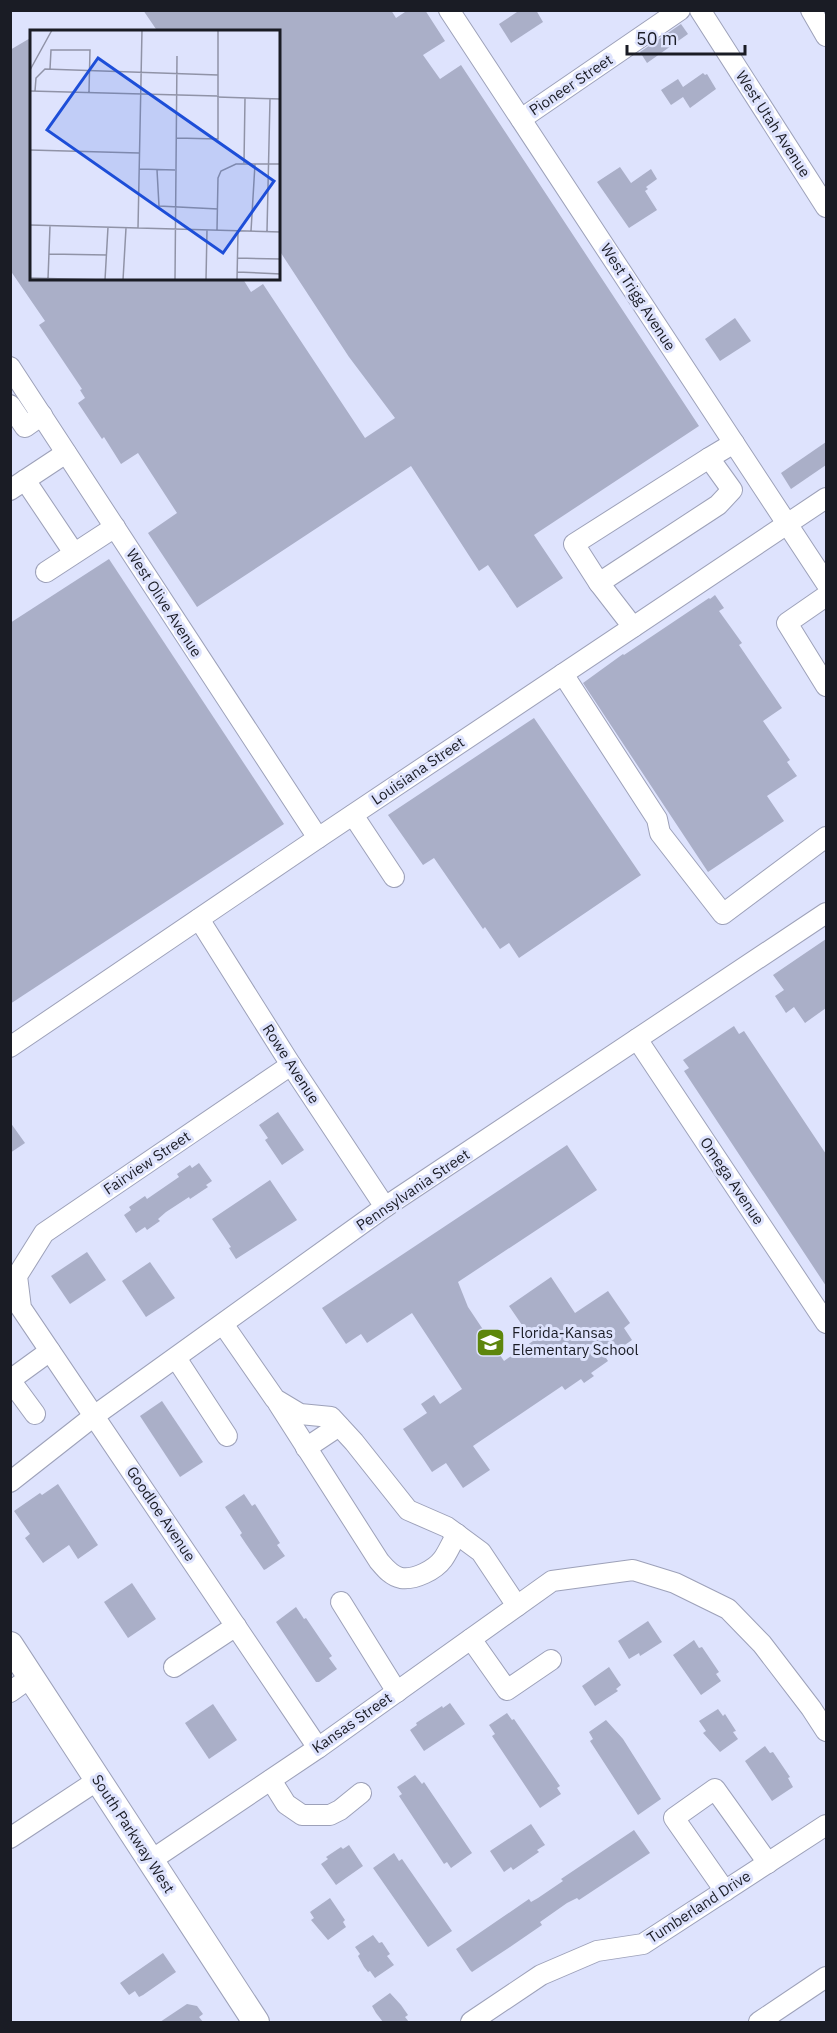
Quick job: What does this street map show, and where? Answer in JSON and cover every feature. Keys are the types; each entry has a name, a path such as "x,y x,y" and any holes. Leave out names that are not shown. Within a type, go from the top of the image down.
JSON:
{"main road":[{"name":"South Parkway West","path":"16,1668 98,1780 256,2022"}],"street":[{"name":"West Trigg Avenue","path":"449,10 826,583"},
{"name":"Pioneer Street","path":"521,119 680,10"},
{"name":"West Utah Avenue","path":"700,10 826,207"},
{"path":"811,10 826,36"},
{"name":"West Olive Avenue","path":"10,367 318,838"},
{"path":"10,405 25,427 42,415"},
{"path":"633,627 599,583 574,544 734,443"},
{"path":"66,453 18,485 74,553"},
{"path":"599,583 718,505 732,490 709,458"},
{"name":"Louisiana Street","path":"10,1047 826,498"},
{"path":"46,572 115,527"},
{"path":"826,597 787,623 826,686"},
{"path":"563,674 657,819 660,833 723,914 826,837"},
{"path":"353,815 394,877"},
{"name":"Pennsylvania Street","path":"10,1482 94,1416 385,1207 826,913"},
{"name":"Rowe Avenue","path":"199,919 291,1065 385,1207"},
{"name":"Omega Avenue","path":"637,1039 826,1323"},
{"name":"Fairview Street","path":"17,1276 44,1233 291,1065"},
{"name":"Goodloe Avenue","path":"17,1276 21,1308 318,1748"},
{"path":"223,1324 274,1398 379,1561 390,1573 401,1578 415,1577 429,1570 442,1560 457,1534"},
{"path":"35,1414 10,1380 50,1351"},
{"path":"176,1358 227,1436"},
{"path":"274,1398 300,1414 331,1417 408,1510 447,1527 480,1552 517,1606"},
{"path":"306,1448 339,1426"},
{"name":"Kansas Street","path":"150,1861 318,1748 552,1581 633,1570 675,1583 728,1609 819,1703"},
{"path":"341,1602 397,1692"},
{"path":"174,1667 236,1626"},
{"path":"471,1639 507,1690 550,1660"},
{"path":"819,1703 826,1731"},
{"path":"10,1838 98,1780"},
{"path":"271,1780 286,1804 302,1815 330,1815 361,1793"},
{"path":"725,1891 674,1818 715,1789 768,1863"},
{"name":"Tumberland Drive","path":"471,2022 541,1975 597,1951 644,1944 826,1825"},
{"path":"759,2022 826,1977"}],"building":[{"path":"143,10 391,10 396,18 408,10 425,10 445,41 423,55 440,79 461,65 699,426 534,535 563,578 517,608 488,565 479,571 411,466 197,607 148,533 177,513 138,453 121,464 104,437 102,439 78,403 85,398 80,390 82,389 39,325 45,321 10,270 10,50 30,38 30,280 244,280 251,292 263,284 365,438 395,418 349,357 280,252 280,30 157,30"},
{"path":"520,10 536,10 543,22 511,43 499,24"},
{"path":"681,24 688,34 647,63 640,52"},
{"path":"703,73 707,74 716,89 690,108 683,97 671,105 661,90 678,79 683,87"},
{"path":"620,167 631,183 651,169 657,179 646,187 648,189 645,191 657,210 629,228 597,182"},
{"path":"735,318 751,341 720,361 705,339"},
{"path":"826,442 826,465 791,489 781,473"},
{"path":"109,559 284,824 10,1004 10,623"},
{"path":"715,595 724,608 719,611 742,643 739,645 782,708 763,721 790,760 787,762 797,776 767,796 784,821 708,872 583,683 623,654"},
{"path":"534,718 641,875 519,958 509,943 500,949 485,927 483,929 434,858 423,865 388,815"},
{"path":"826,939 826,1008 805,1023 794,1007 786,1013 775,996 784,990 773,975"},
{"path":"734,1026 739,1034 744,1031 826,1154 826,1286 684,1071 689,1068 683,1060"},
{"path":"278,1112 304,1150 282,1165 265,1140 268,1138 259,1125"},
{"path":"10,1122 25,1143 10,1153"},
{"path":"567,1145 597,1190 458,1282 468,1307 504,1361 533,1341 509,1306 551,1277 575,1313 608,1291 630,1323 624,1328 632,1340 606,1358 608,1361 591,1373 594,1376 584,1383 581,1379 565,1390 562,1386 473,1446 490,1470 463,1488 446,1463 432,1472 403,1429 427,1413 421,1404 434,1395 440,1404 462,1389 412,1313 367,1343 361,1334 346,1344 322,1308"},
{"path":"199,1163 212,1181 206,1185 208,1187 166,1212 158,1219 160,1221 147,1230 145,1227 136,1233 124,1215 131,1210 129,1207 145,1196 147,1199 179,1177 177,1174 190,1165 192,1168"},
{"path":"270,1180 297,1220 236,1259 229,1248 231,1247 212,1219"},
{"path":"87,1252 106,1280 70,1304 51,1276"},
{"path":"150,1262 175,1298 146,1317 122,1281"},
{"path":"162,1401 203,1462 180,1477 140,1416"},
{"path":"58,1484 98,1545 78,1559 69,1545 43,1563 25,1538 30,1534 14,1511"},
{"path":"244,1494 252,1506 255,1504 280,1543 277,1545 285,1556 264,1570 240,1535 242,1533 225,1507"},
{"path":"132,1583 156,1619 128,1638 104,1602"},
{"path":"296,1607 332,1656 329,1658 337,1669 319,1682 316,1682 276,1622"},
{"path":"648,1621 662,1642 640,1656 639,1653 629,1659 618,1641"},
{"path":"694,1640 699,1648 702,1647 719,1672 716,1674 721,1681 701,1695 673,1655"},
{"path":"609,1667 621,1685 616,1689 618,1691 595,1706 582,1686"},
{"path":"450,1703 465,1724 424,1751 410,1730 417,1725 416,1723"},
{"path":"213,1704 237,1740 209,1759 185,1723"},
{"path":"718,1709 723,1716 725,1714 736,1731 733,1732 738,1739 720,1752 703,1733 706,1731 699,1721"},
{"path":"507,1713 512,1720 514,1719 560,1786 557,1788 561,1794 540,1808 492,1736 495,1734 489,1725"},
{"path":"606,1720 623,1739 661,1799 638,1815 590,1741 593,1739 589,1732"},
{"path":"765,1746 770,1753 773,1752 790,1777 788,1778 793,1787 772,1801 745,1761"},
{"path":"415,1775 422,1784 424,1782 472,1853 451,1868 447,1862 444,1864 399,1796 402,1794 397,1787"},
{"path":"531,1824 545,1845 537,1850 539,1852 513,1870 511,1867 504,1872 490,1851"},
{"path":"634,1830 650,1853 579,1900 577,1898 567,1903 540,1922 542,1925 472,1972 470,1970 456,1949 529,1899 531,1902 538,1898 563,1881 561,1879"},
{"path":"349,1845 363,1866 336,1885 321,1864 328,1859 326,1857 341,1847 343,1849"},
{"path":"394,1853 399,1861 402,1859 452,1931 428,1947 373,1868"},
{"path":"330,1898 345,1920 343,1922 346,1927 328,1940 311,1920 314,1918 310,1912"},
{"path":"373,1935 379,1943 382,1942 390,1954 387,1956 394,1965 375,1978 364,1967 355,1947"},
{"path":"163,1953 176,1972 139,1997 135,1991 129,1995 120,1983"},
{"path":"390,1993 408,2015 405,2017 409,2022 383,2022 376,2013 372,2006"},
{"path":"187,2004 197,2006 203,2014 199,2017 203,2022 160,2022"}],"place":[{"name":"Florida-Kansas Elementary School","path":"491,1342"}]}
